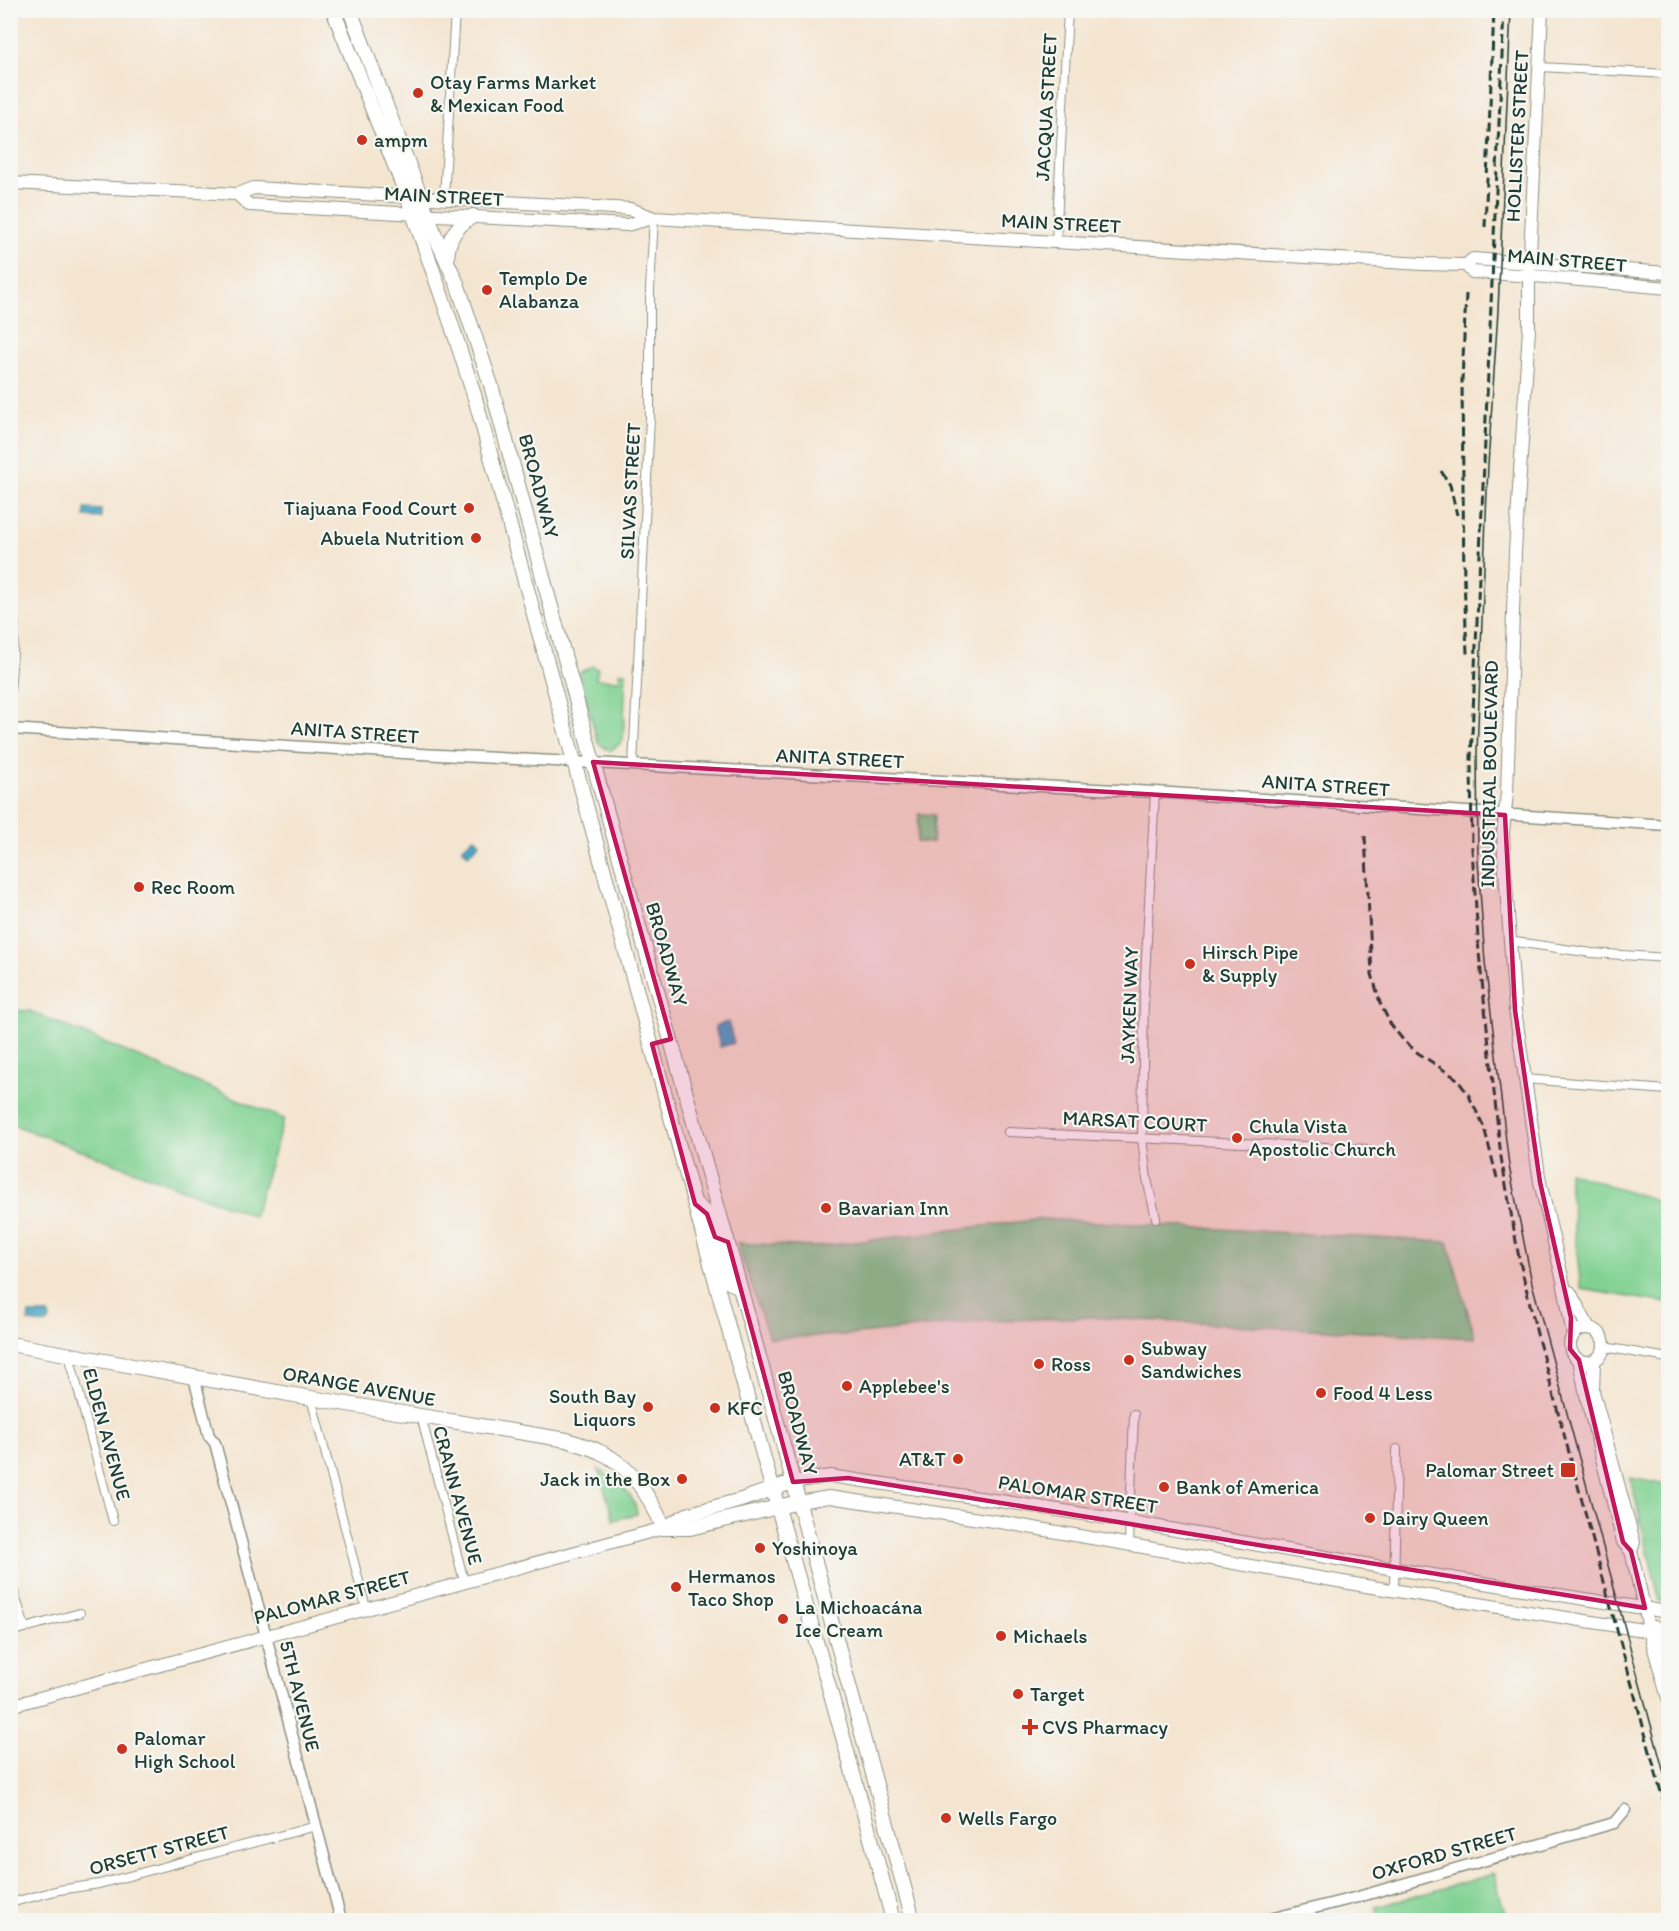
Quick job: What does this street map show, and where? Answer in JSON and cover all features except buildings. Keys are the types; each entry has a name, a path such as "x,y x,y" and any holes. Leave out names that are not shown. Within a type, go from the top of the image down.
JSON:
{"main road":[{"name":"BROADWAY","path":"333,10 407,196 475,398 772,1488 847,1746 893,1920"},
{"name":"BROADWAY","path":"350,10 427,214 458,286 491,385 913,1920"},
{"name":"HOLLISTER STREET","path":"1529,269 1542,10"},
{"name":"MAIN STREET","path":"10,183 237,194 254,188 422,196 631,210 654,218 1467,265 1473,260 1668,288"},
{"name":"MAIN STREET","path":"237,194 249,205 627,225 654,218"},
{"path":"447,261 448,245 453,233 473,216"},
{"name":"MAIN STREET","path":"1529,269 1668,273"},
{"name":"INDUSTRIAL BOULEVARD","path":"1529,269 1529,329 1517,509 1505,814 1504,858 1509,941 1524,1079 1540,1182 1573,1335 1570,1339 1570,1349 1579,1360 1623,1542 1631,1551 1645,1608 1659,1632 1668,1664"},
{"path":"513,536 531,533"},
{"path":"652,1044 671,1039"},
{"path":"695,1204 707,1214 715,1237 721,1240 727,1239"},
{"path":"708,1252 717,1251 729,1282 740,1287"},
{"name":"INDUSTRIAL BOULEVARD","path":"1563,1281 1589,1328 1599,1332 1604,1347"},
{"path":"1573,1335 1583,1328 1589,1328"},
{"name":"ORANGE AVENUE","path":"10,1344 311,1398 567,1440 600,1451 633,1476 651,1498 664,1528"},
{"path":"1579,1360 1594,1361 1602,1353 1604,1347"},
{"name":"INDUSTRIAL BOULEVARD","path":"1594,1361 1593,1391 1634,1542 1631,1551"},
{"name":"PALOMAR STREET","path":"10,1706 664,1528 687,1515 741,1500 772,1488 830,1476 1130,1522 1394,1569 1668,1612"},
{"name":"PALOMAR STREET","path":"664,1528 690,1528 777,1506 829,1497 1000,1522 1394,1590 1659,1632"},
{"name":"INDUSTRIAL BOULEVARD","path":"1659,1632 1668,1698"},
{"path":"847,1746 864,1740"}],"street":[{"path":"444,198 455,10"},
{"name":"JACQUA STREET","path":"1056,242 1068,10"},
{"path":"1540,67 1668,74"},
{"name":"SILVAS STREET","path":"633,765 650,418 650,289 654,218"},
{"path":"10,693 13,624"},
{"name":"ANITA STREET","path":"10,729 575,762 1155,792 1668,825"},
{"name":"JAYKEN WAY","path":"1155,792 1144,995 1142,1138 1147,1179 1156,1218"},
{"path":"1509,941 1592,953 1668,958"},
{"path":"1524,1079 1668,1090"},
{"name":"MARSAT COURT","path":"1008,1132 1367,1149"},
{"path":"1604,1347 1668,1358"},
{"name":"ELDEN AVENUE","path":"69,1355 113,1521"},
{"name":"5TH AVENUE","path":"194,1377 209,1436 215,1443 341,1920"},
{"path":"311,1398 366,1608"},
{"path":"1129,1544 1134,1414"},
{"name":"CRANN AVENUE","path":"421,1416 464,1581"},
{"path":"1394,1590 1397,1449"},
{"path":"10,1579 24,1628"},
{"path":"10,1632 80,1613"},
{"name":"OXFORD STREET","path":"1266,1920 1358,1897 1614,1823 1625,1810"},
{"name":"ORSETT STREET","path":"10,1903 59,1890 99,1884 316,1826"}],"highlighted area":[{"path":"593,762 1505,815 1515,1010 1540,1182 1571,1318 1570,1349 1579,1360 1623,1542 1631,1551 1645,1608 848,1478 793,1482 728,1242 715,1237 707,1214 695,1204 652,1044 671,1039"}],"green space":[{"path":"592,666 598,669 596,679 620,680 619,673 626,672 623,741 610,751 598,743 579,673"},
{"path":"919,814 934,815 932,843 917,842"},
{"path":"10,1010 30,1011 284,1119 254,1216 11,1124"},
{"path":"1568,1172 1668,1204 1668,1303 1581,1289"},
{"path":"1042,1219 1448,1242 1475,1338 1088,1317 986,1321 847,1335 769,1338 737,1243 815,1247"},
{"path":"598,1469 617,1482 628,1494 633,1500 637,1514 614,1520"},
{"path":"1630,1478 1668,1485 1668,1602 1660,1601"},
{"path":"1494,1874 1507,1920 1380,1920 1376,1907"}],"water":[{"path":"85,509 101,510 101,518 85,517"},
{"path":"474,837 480,843 468,855 462,848"},
{"path":"728,1022 734,1043 720,1047 715,1026"},
{"path":"29,1314 48,1314 50,1319 47,1324 28,1322"}],"tram line":[{"path":"1511,10 1498,311 1488,465 1477,752 1478,861 1485,962 1509,1166 1532,1283 1668,1788"}],"railway":[{"path":"1485,227 1494,10"},
{"path":"1504,10 1471,758 1472,849 1479,953 1501,1157 1519,1258 1539,1342 1668,1818"},
{"path":"1464,586 1462,381 1466,294"},
{"path":"1441,471 1450,485 1457,515"},
{"path":"1464,577 1467,654"},
{"path":"1365,836 1372,974 1380,1003 1391,1025 1404,1041 1456,1078 1468,1094 1484,1127 1497,1178"}],"place":[{"name":"Otay Farms Market & Mexican Food","path":"418,93"},
{"name":"ampm","path":"362,140"},
{"name":"Templo De Alabanza","path":"487,290"},
{"name":"Tiajuana Food Court","path":"469,508"},
{"name":"Abuela Nutrition","path":"476,538"},
{"name":"Rec Room","path":"139,887"},
{"name":"Hirsch Pipe & Supply","path":"1190,964"},
{"name":"Chula Vista Apostolic Church","path":"1237,1138"},
{"name":"Bavarian Inn","path":"826,1208"},
{"name":"Subway Sandwiches","path":"1129,1360"},
{"name":"Ross","path":"1039,1364"},
{"name":"Applebee's","path":"847,1386"},
{"name":"Food 4 Less","path":"1321,1393"},
{"name":"South Bay Liquors","path":"648,1407"},
{"name":"KFC","path":"715,1408"},
{"name":"AT&T","path":"958,1459"},
{"name":"Palomar Street","path":"1568,1470"},
{"name":"Jack in the Box","path":"682,1479"},
{"name":"Bank of America","path":"1164,1487"},
{"name":"Dairy Queen","path":"1370,1518"},
{"name":"Yoshinoya","path":"760,1548"},
{"name":"Hermanos Taco Shop","path":"676,1587"},
{"name":"La Michoacána Ice Cream","path":"783,1619"},
{"name":"Michaels","path":"1001,1636"},
{"name":"Target","path":"1018,1694"},
{"name":"CVS Pharmacy","path":"1030,1727"},
{"name":"Palomar High School","path":"122,1749"},
{"name":"Wells Fargo","path":"946,1818"}]}
